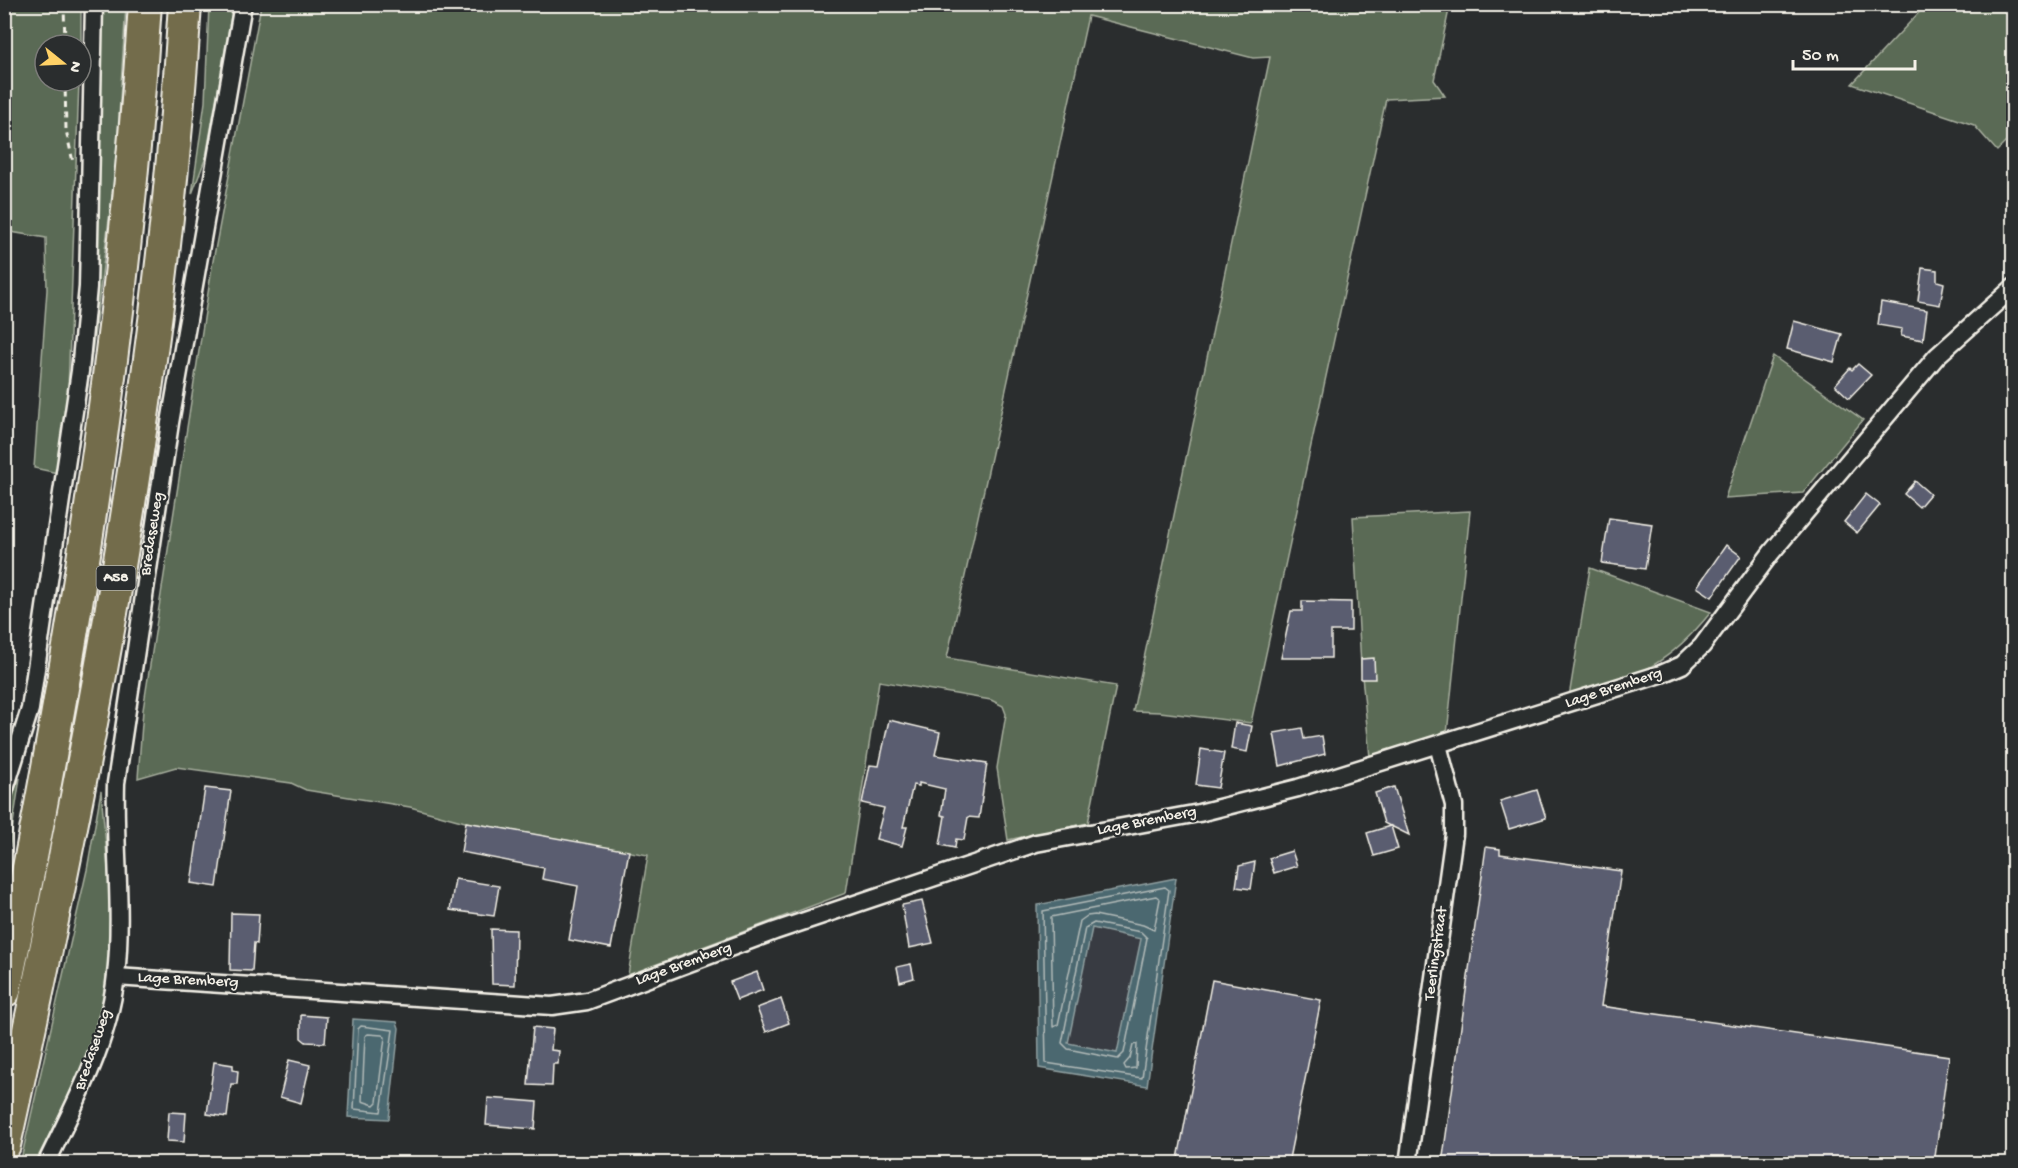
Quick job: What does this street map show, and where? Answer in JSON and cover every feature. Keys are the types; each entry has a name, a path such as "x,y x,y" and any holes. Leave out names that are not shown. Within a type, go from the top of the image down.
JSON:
{"highway":[{"name":"A58","path":"4,991 69,645 111,361 137,129 145,4"},
{"name":"A58","path":"4,1145 62,885 111,612 154,332 178,133 185,4"}],"street":[{"path":"4,792 30,709 80,371 88,287 94,4"},
{"name":"Bredaseweg","path":"46,1164 90,1072 106,1027 116,977 119,924 115,830 116,783 170,423 243,4"},
{"name":"Lage Bremberg","path":"116,977 552,1006 587,1001 775,931 1036,843 1199,813 1298,788 1661,674 1682,665 1702,646 1771,553 1937,356 2013,287"},
{"name":"Teerlingstraat","path":"1408,1164 1454,834 1454,805 1437,746"}],"path":[{"path":"64,4 64,33"}],"shaded area":[{"path":"1091,928 1141,938 1118,1053 1068,1043"}],"green space":[{"path":"1927,4 2013,5 2013,135 1997,151 1974,125 1852,84"},
{"path":"4,5 81,5 81,33 33,33 33,93 79,93 67,420 58,473 34,468 47,290 46,238 5,231"},
{"path":"101,5 126,5 116,164 87,392"},
{"path":"209,5 233,5 206,157 192,194 205,102"},
{"path":"261,5 1450,5 1434,80 1445,96 1386,99 1251,723 1133,711 1270,57 1253,58 1088,16 947,658 1116,686 1088,823 1008,840 997,768 1006,714 1003,706 991,700 879,681 846,893 628,975 648,855 465,822 410,807 306,790 291,783 176,767 138,778 143,710 213,261"},
{"path":"1773,356 1863,420 1803,493 1725,498"},
{"path":"1470,511 1447,734 1370,757 1361,666 1353,517"},
{"path":"1590,568 1711,612 1679,647 1648,668 1613,683 1569,697"},
{"path":"20,778 5,877 5,809"},
{"path":"101,791 111,913 106,986 86,1055 56,1121 35,1163 20,1164 87,870"}],"water":[{"path":"1176,878 1147,1086 1039,1068 1037,905","holes":["1092,928 1141,939 1117,1053 1068,1043"]},
{"path":"353,1019 397,1022 399,1028 389,1119 348,1117"}],"building":[{"path":"1922,268 1937,270 1937,281 1944,283 1940,305 1918,301"},
{"path":"1881,302 1927,310 1923,340 1901,336 1902,329 1878,325"},
{"path":"1794,321 1842,334 1834,362 1787,349"},
{"path":"1858,364 1871,375 1849,398 1835,385 1850,368 1852,370"},
{"path":"1915,481 1930,494 1919,507 1904,494"},
{"path":"1866,494 1880,505 1857,533 1844,522"},
{"path":"1609,518 1652,524 1645,569 1602,563"},
{"path":"1726,545 1741,556 1712,597 1697,587"},
{"path":"1302,601 1351,602 1351,631 1331,631 1331,658 1281,658 1291,611 1302,611"},
{"path":"1374,658 1375,679 1361,679 1361,659"},
{"path":"889,720 940,732 935,755 987,763 979,818 968,817 964,840 956,839 955,848 940,845 945,816 941,815 945,789 919,783 919,786 913,785 903,827 907,827 902,846 876,839 884,808 862,803 870,765 879,766"},
{"path":"1235,723 1252,726 1247,752 1231,749"},
{"path":"1302,728 1304,739 1322,736 1325,754 1280,766 1274,733"},
{"path":"1201,749 1224,753 1218,788 1196,785"},
{"path":"1394,787 1409,835 1391,826 1398,849 1374,856 1367,833 1390,826 1384,823 1375,793"},
{"path":"205,788 231,791 217,887 191,883"},
{"path":"1537,790 1546,818 1509,829 1500,801"},
{"path":"466,822 629,851 611,948 569,940 578,886 542,879 544,868 461,852"},
{"path":"1486,847 1500,849 1500,854 1621,871 1601,1006 1949,1056 1934,1164 1442,1164"},
{"path":"1292,851 1297,866 1274,873 1269,858"},
{"path":"1255,862 1251,889 1236,887 1239,866"},
{"path":"455,879 499,886 494,916 450,910"},
{"path":"922,901 933,943 909,948 902,905"},
{"path":"231,913 259,914 252,971 230,970"},
{"path":"491,929 516,930 515,985 492,984"},
{"path":"911,964 914,978 900,982 897,967"},
{"path":"757,972 763,990 737,1000 730,982"},
{"path":"1212,980 1321,1000 1288,1164 1177,1164"},
{"path":"781,999 789,1023 766,1032 757,1008"},
{"path":"301,1015 327,1017 325,1043 306,1042 301,1038"},
{"path":"533,1027 553,1029 551,1050 559,1051 558,1064 553,1064 552,1086 528,1085"},
{"path":"289,1060 310,1065 301,1103 280,1097"},
{"path":"214,1062 233,1065 233,1070 238,1071 237,1084 231,1084 227,1117 207,1114"},
{"path":"488,1098 537,1102 535,1129 486,1125"},
{"path":"169,1112 186,1113 184,1142 167,1141"}]}
